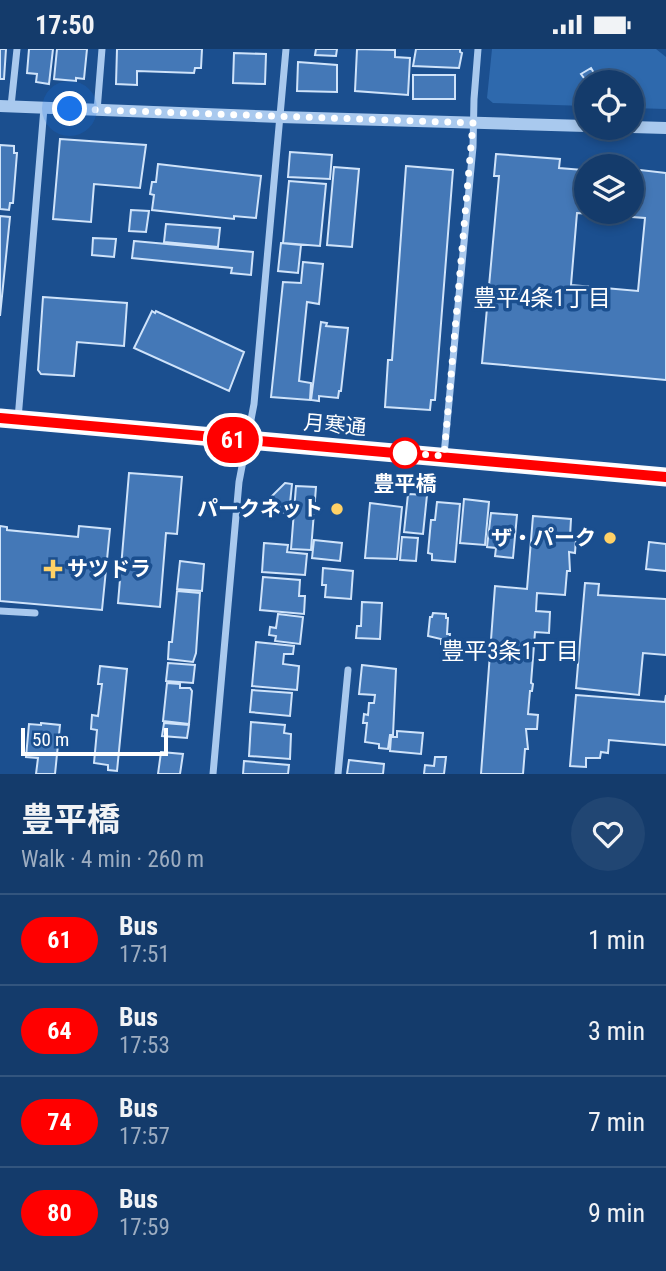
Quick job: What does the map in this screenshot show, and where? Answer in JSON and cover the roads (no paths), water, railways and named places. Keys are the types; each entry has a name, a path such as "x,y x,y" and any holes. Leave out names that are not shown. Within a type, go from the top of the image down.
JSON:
{"highway":[{"name":"月寒通","path":"9,419 666,477"}],"street":[{"path":"17,49 5,106 574,126"},
{"path":"97,111 102,49"},
{"path":"213,774 239,482 254,404 286,49"},
{"path":"444,456 478,49"},
{"path":"9,419 44,108"},
{"path":"644,127 666,128"},
{"path":"0,611 34,613"},
{"path":"338,774 348,670"}],"place":[{"name":"豊平橋","path":"405,453"},
{"name":"パークネット","path":"337,509"},
{"name":"ザ・パーク","path":"610,538"},
{"name":"サツドラ","path":"53,569"}],"district":[{"name":"豊平4条1丁目","path":"542,298"},
{"name":"豊平3条1丁目","path":"510,651"}]}
